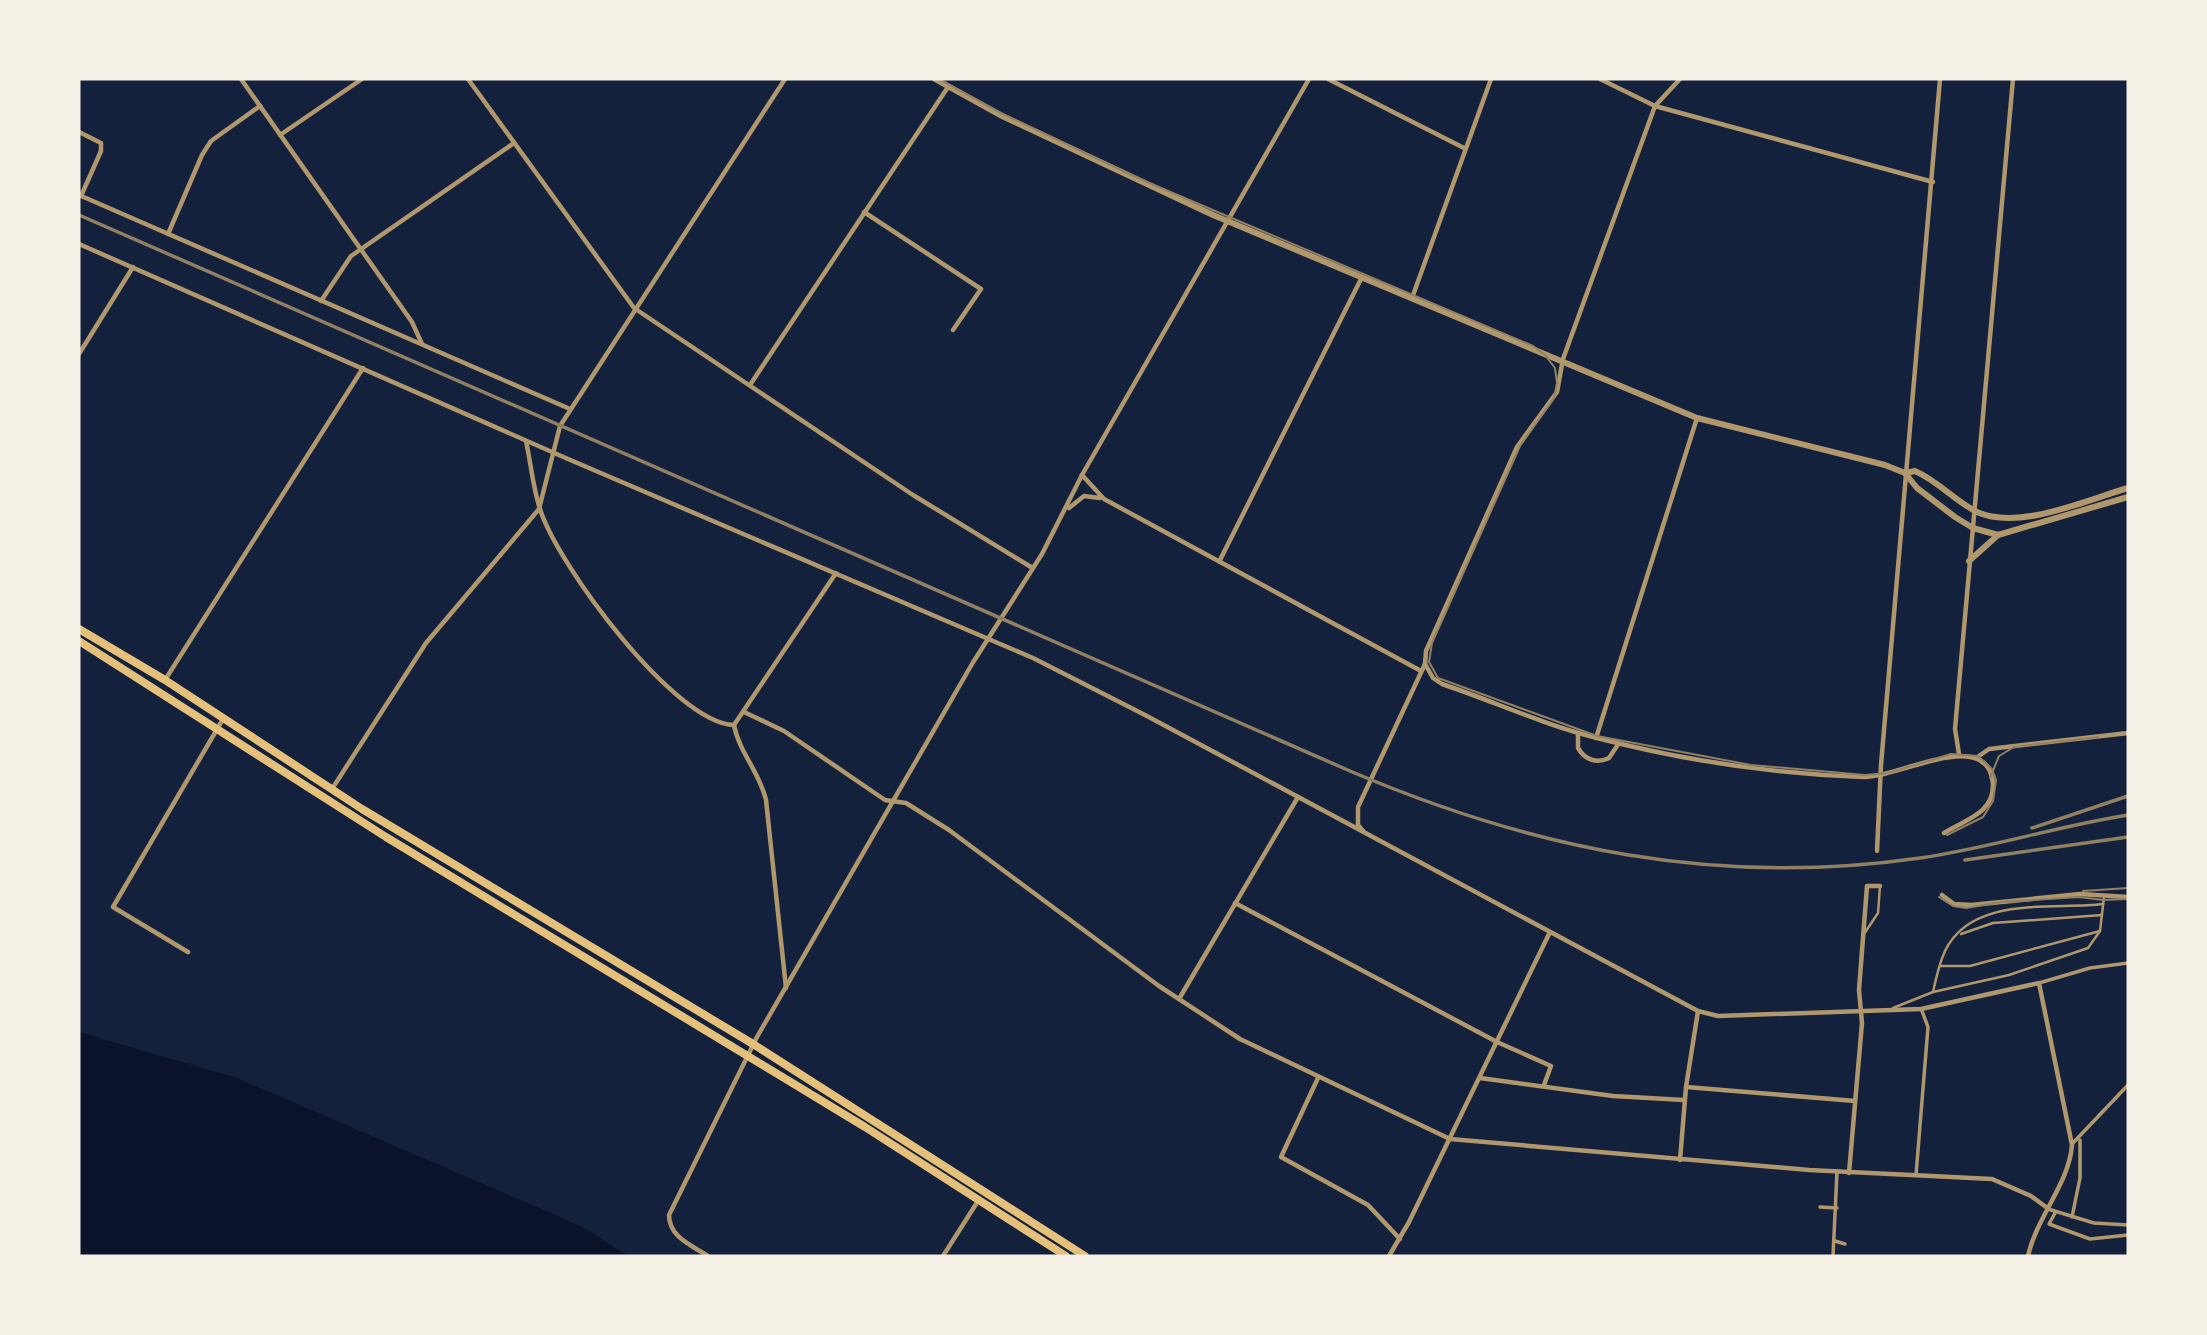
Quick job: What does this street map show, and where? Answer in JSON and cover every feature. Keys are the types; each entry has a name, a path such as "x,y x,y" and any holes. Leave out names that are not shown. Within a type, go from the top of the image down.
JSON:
{"main road":[{"path":"79,629 165,680 332,790 753,1044 1085,1256"},
{"path":"79,641 216,730 979,1199 1066,1256"}],"street":[{"path":"241,79 412,322 422,345"},
{"path":"280,135 362,79"},
{"path":"468,79 634,308 913,495 1031,567"},
{"path":"332,790 426,643 540,509 551,452 570,409 785,79"},
{"path":"935,79 1061,145 1228,221 1563,359 1697,418 1885,465 1905,473 1917,488 1973,528 1998,535"},
{"path":"708,1256 675,1235 669,1227 668,1215 753,1044 988,639 1066,512 1082,475 1309,79"},
{"path":"1328,79 1464,148"},
{"path":"1412,298 1491,79"},
{"path":"1600,79 1655,106 1933,181"},
{"path":"1369,836 1358,825 1358,807 1425,664 1426,651 1517,447 1557,392 1563,359 1655,106 1680,79"},
{"path":"1877,851 1905,473 1940,79"},
{"path":"1959,754 1955,729 2012,79"},
{"path":"750,385 948,86"},
{"path":"168,234 202,155 211,141 260,106"},
{"path":"79,132 101,144 101,151 80,195 570,409"},
{"path":"321,301 351,256 514,144"},
{"path":"864,212 981,289 953,330"},
{"path":"79,244 1072,677 1549,934 1698,1011 1718,1016 1921,1009 2039,983 2090,968 2128,963"},
{"path":"79,354 133,267"},
{"path":"1220,560 1362,277"},
{"path":"165,680 363,368"},
{"path":"1596,738 1697,418"},
{"path":"526,440 540,509 561,554 622,641 669,688 705,713 726,724 734,725"},
{"path":"1905,473 1915,471 1928,477 1974,510 1989,517 2024,517 2128,488"},
{"path":"1082,475 1088,486 1104,499 1421,671"},
{"path":"1066,512 1084,496 1104,499"},
{"path":"1969,562 1998,535 2128,497"},
{"path":"786,990 766,800 762,782 736,737 734,725 836,573"},
{"path":"1425,664 1433,678 1442,684 1578,733 1751,767 1865,778 1882,776 1959,754 1976,758 1991,775 1992,794 1988,804 1975,817 1944,833"},
{"path":"744,712 784,731 885,800 906,803 949,830 1179,999 1240,1039 1450,1139 1849,1173 2003,1181 2055,1213 2094,1223 2127,1225"},
{"path":"188,952 113,907 224,718"},
{"path":"1578,733 1578,748 1585,757 1595,761 1609,758 1619,743"},
{"path":"1976,758 1989,749 2128,733"},
{"path":"1179,999 1298,797"},
{"path":"1849,1173 1867,886 1880,886"},
{"path":"1942,895 1954,904 1971,905 2080,894 2103,901 2128,897"},
{"path":"1235,902 1497,1042 1551,1066 1544,1085"},
{"path":"1389,1256 1450,1139 1549,934"},
{"path":"2028,1256 2046,1207 2067,1170 2072,1144 2039,983"},
{"path":"1680,1160 1684,1100 1698,1011"},
{"path":"1916,1177 1928,1027 1922,1011"},
{"path":"1318,1078 1281,1157 1368,1205 1400,1239"},
{"path":"1480,1078 1613,1096 1684,1100"},
{"path":"2072,1144 2080,1140 2128,1085"},
{"path":"1686,1087 1855,1101"},
{"path":"2072,1217 2080,1178 2080,1140"},
{"path":"1833,1256 1837,1172"},
{"path":"943,1256 979,1199"},
{"path":"1820,1207 1837,1208"},
{"path":"2055,1213 2049,1224 2083,1238 2128,1235"},
{"path":"1835,1241 1845,1244"}],"lane":[{"path":"1864,934 1878,913 1880,886"},
{"path":"1893,1008 1933,992 2009,975 2088,948 2100,932 2103,901 1992,914 1972,922 1946,948 1933,992"},
{"path":"1957,937 1993,923 2102,915"},
{"path":"1939,966 1970,966 2100,932"}],"water":[{"path":"79,1032 237,1078 581,1226 628,1256 79,1256"}],"tram line":[{"path":"939,79 1001,113 1140,179 1533,346 1545,355 1555,368 1557,383 1554,398 1520,446 1432,643 1429,662 1438,678 1597,736 1751,765 1865,775 1888,773 1951,754 1978,756 1992,769 1996,780 1993,801 1983,817 1947,835"},
{"path":"1990,778 1999,756 2014,747 2098,737"},
{"path":"2083,891 2128,888"},
{"path":"1939,897 1953,906 1966,908 2002,902 2079,897 2128,899"}],"railway":[{"path":"79,215 1350,771 1419,799 1489,822 1558,841 1629,855 1700,864 1772,868 1845,866 1920,858 2128,815"},
{"path":"2032,828 2128,796"},
{"path":"1965,860 2128,837"}]}
